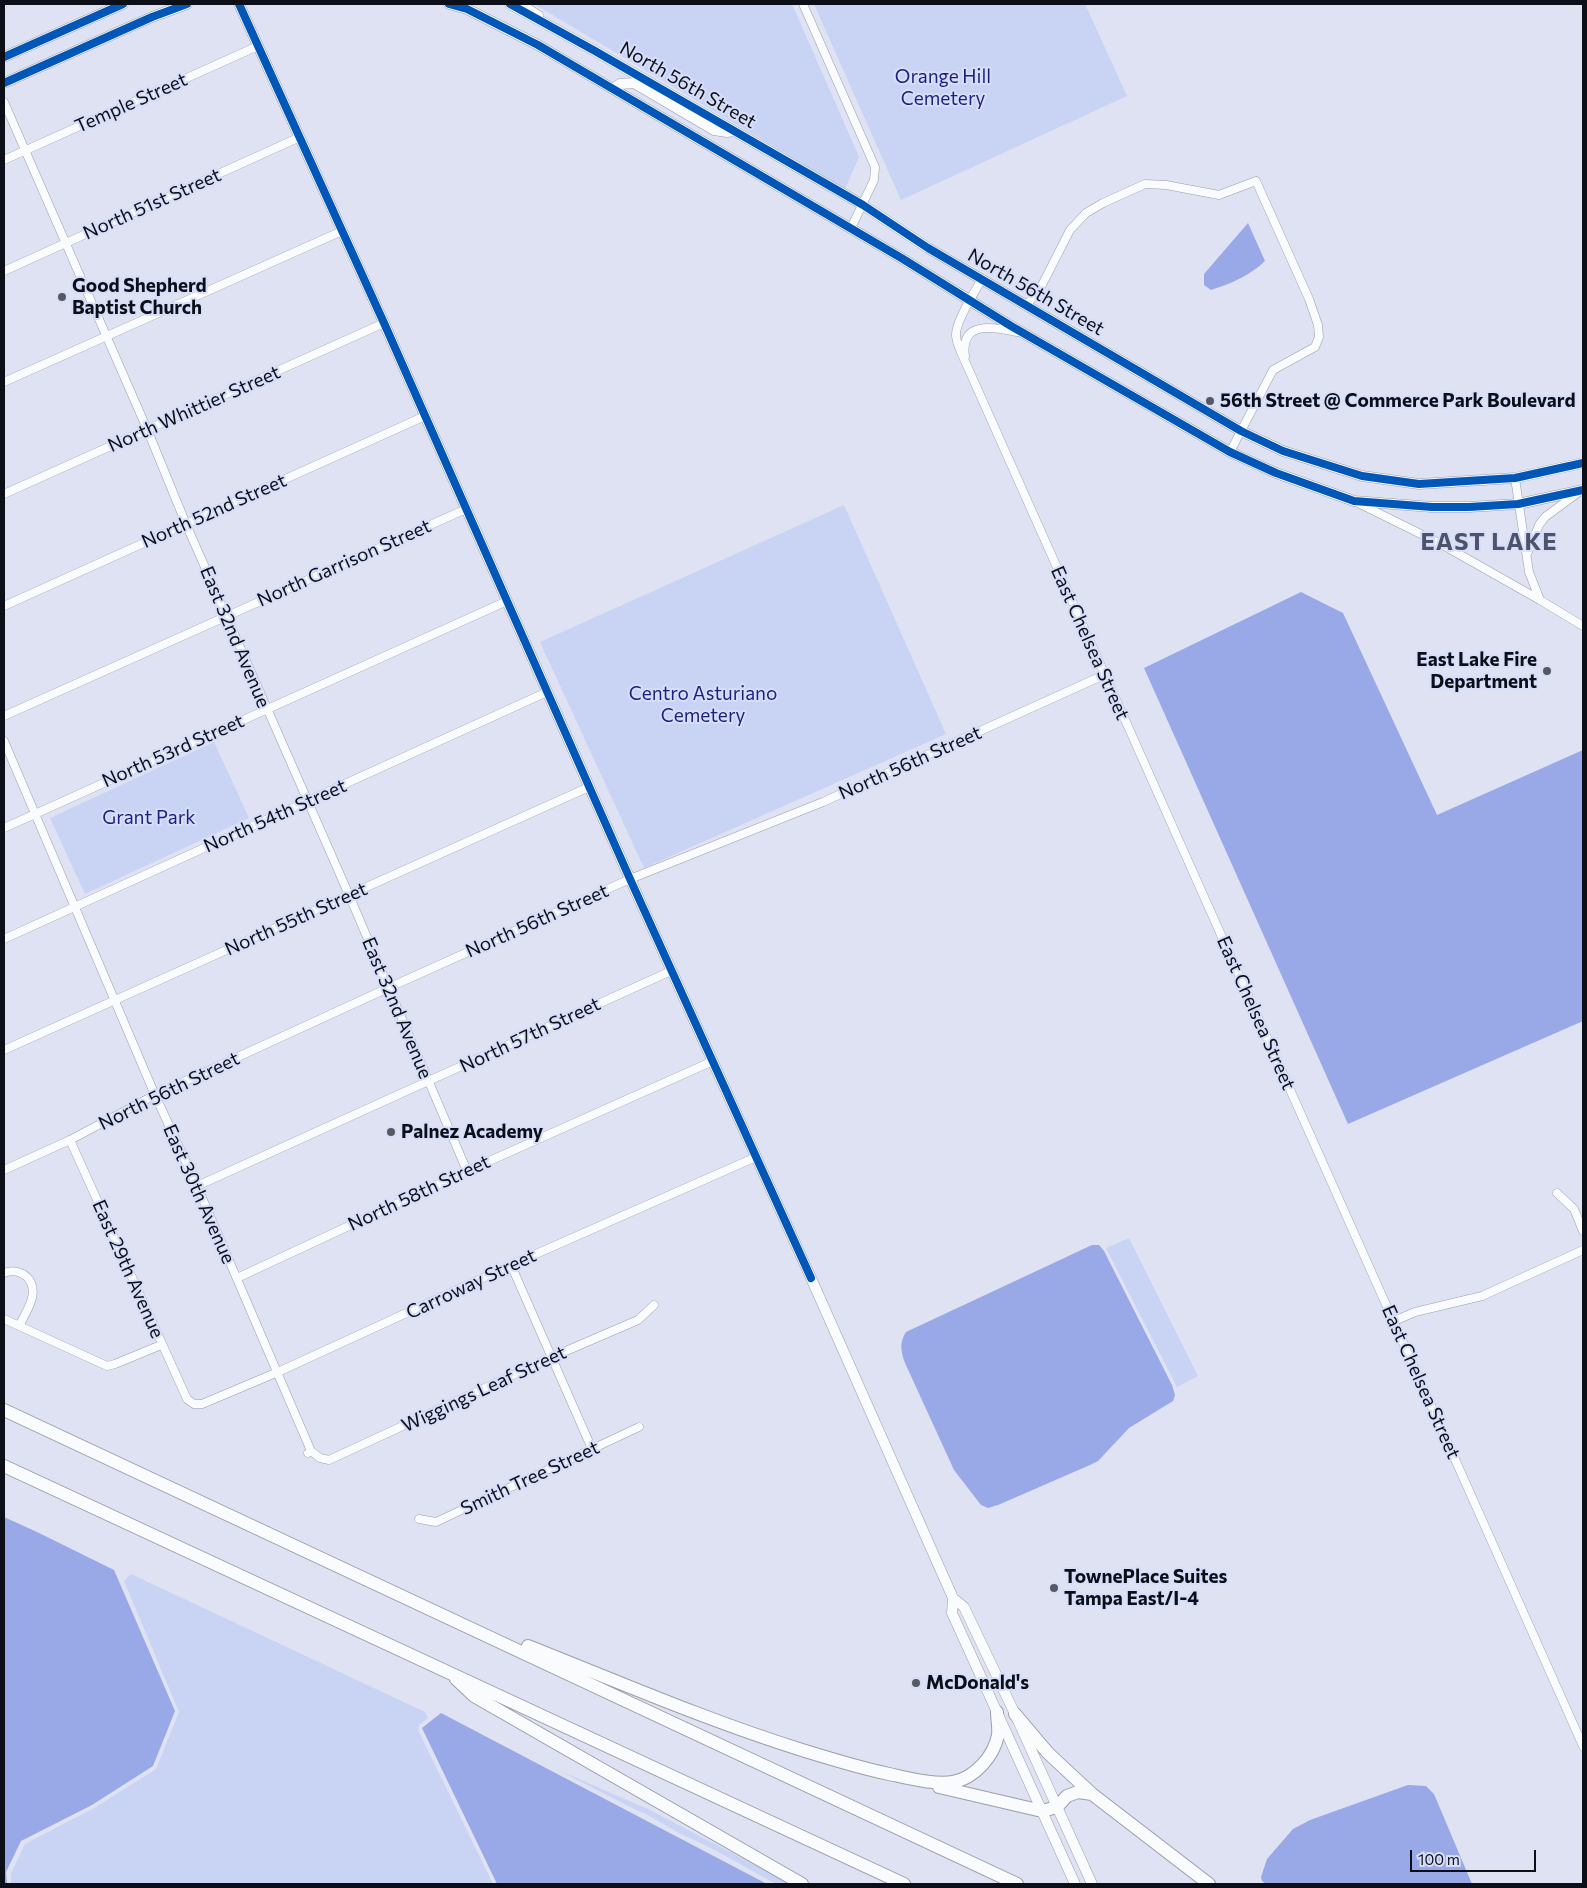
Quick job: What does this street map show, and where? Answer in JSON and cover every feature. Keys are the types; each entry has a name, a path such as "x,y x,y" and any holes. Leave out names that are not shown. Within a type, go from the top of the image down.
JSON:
{"highway":[{"path":"4,1410 1017,1884"},
{"path":"4,1466 904,1884"},
{"path":"414,1601 759,1737 869,1770 1042,1811 1057,1807 1067,1796 1078,1792 1092,1794"},
{"path":"444,1670 474,1696 802,1884"},
{"path":"869,1770 924,1781 953,1782 972,1774 982,1766 992,1751 998,1735 997,1712"},
{"path":"1015,1714 1048,1753 1092,1794 1209,1884"}],"main road":[{"path":"4,57 123,4"},
{"path":"4,83 152,17 188,4"},
{"path":"239,4 384,323 671,971 953,1598 964,1607 1092,1884"},
{"name":"North 56th Street","path":"449,4 467,9 538,45 614,88 852,228 1023,333 1230,452 1276,473 1354,501 1432,507 1518,504 1582,490"},
{"name":"North 56th Street","path":"510,4 863,205 928,248 1241,431 1283,451 1362,476 1418,484 1515,478 1583,463"},
{"path":"614,88 620,84 634,83 714,130 735,131"},
{"path":"953,1598 952,1613 1075,1884"}],"street":[{"path":"522,4 595,51"},
{"path":"803,4 875,167 874,180 852,228"},
{"name":"Temple Street","path":"4,160 258,46"},
{"name":"East 32nd Avenue","path":"4,102 147,429 266,709 349,895 467,1172"},
{"name":"North 51st Street","path":"4,271 300,137"},
{"path":"1026,306 1042,285 1070,230 1086,213 1103,203 1145,184 1166,185 1219,195 1256,181 1309,299 1318,325 1319,337 1315,347 1274,370 1230,452"},
{"path":"4,382 342,231"},
{"name":"East Chelsea Street","path":"982,280 956,329 956,335 966,363 1583,1746"},
{"name":"North Whittier Street","path":"4,494 384,323"},
{"path":"966,363 965,342 968,336 978,328 998,328 1023,333"},
{"name":"North 52nd Street","path":"4,606 425,416"},
{"path":"1515,478 1529,572 1540,600"},
{"path":"1527,554 1539,525 1545,517 1582,490"},
{"path":"1354,501 1442,544 1583,626"},
{"name":"North Garrison Street","path":"4,716 466,509"},
{"name":"North 53rd Street","path":"4,828 507,601"},
{"name":"North 56th Street","path":"4,1170 70,1140 155,1095 630,879 823,802 1104,675"},
{"name":"North 54th Street","path":"4,938 547,692"},
{"name":"East 30th Avenue","path":"4,741 73,907 278,1372 310,1452"},
{"name":"North 55th Street","path":"4,1050 589,787"},
{"name":"North 57th Street","path":"197,1186 671,971"},
{"name":"North 58th Street","path":"236,1278 712,1061"},
{"name":"East 29th Avenue","path":"70,1140 187,1399"},
{"name":"Carroway Street","path":"187,1399 194,1404 202,1404 278,1372 510,1265 756,1157"},
{"path":"1557,1193 1574,1209 1583,1231"},
{"path":"1394,1321 1415,1312 1482,1296 1583,1250"},
{"path":"510,1265 592,1449"},
{"path":"4,1273 17,1272 23,1274 32,1285 32,1299 19,1326"},
{"name":"Wiggings Leaf Street","path":"310,1452 320,1458 329,1460 552,1357 638,1320 654,1305"},
{"path":"4,1319 107,1366 162,1345"},
{"name":"Smith Tree Street","path":"419,1519 436,1522 640,1428"}],"green space":[{"path":"534,4 792,4 859,157 845,189"},
{"name":"Orange Hill Cemetery","path":"814,4 1085,4 1127,96 901,200"},
{"name":"Centro Asturiano Cemetery","path":"844,505 946,734 644,868 540,642"},
{"name":"Grant Park","path":"214,742 249,818 85,894 50,818"},
{"path":"1129,1238 1198,1376 1177,1387 1106,1248"},
{"path":"131,1574 425,1712 428,1718 419,1725 418,1730 493,1884 11,1884 11,1873 25,1844 96,1807 156,1769 179,1712 124,1581"},
{"path":"556,1769 650,1810 791,1884 776,1884 646,1814"}],"water":[{"path":"1248,223 1265,261 1253,271 1240,278 1211,290 1204,285 1204,274"},
{"path":"1301,592 1343,613 1437,815 1583,750 1583,1021 1348,1124 1144,668"},
{"path":"1092,1245 1099,1245 1104,1251 1172,1385 1175,1395 1173,1401 1129,1428 1098,1461 988,1508 981,1505 954,1470 905,1363 901,1348 902,1340 906,1332"},
{"path":"4,1517 114,1570 175,1711 153,1766 92,1805 21,1841 6,1872 7,1884 4,1884"},
{"path":"441,1713 767,1884 497,1884 422,1728"},
{"path":"1408,1785 1426,1786 1434,1794 1472,1884 1266,1884 1262,1881 1261,1877 1267,1859 1293,1829 1310,1820"}],"cycle path":[{"path":"4,57 123,4"},
{"path":"4,83 152,17 187,4"},
{"path":"239,4 384,323 630,879 811,1278"},
{"path":"449,4 467,9 538,45 903,259 1011,326 1230,452 1276,473 1354,501 1432,507 1518,504 1583,490"},
{"path":"510,4 863,205 928,248 1241,431 1283,451 1362,476 1419,484 1515,478 1583,463"}],"place":[{"name":"Good Shepherd Baptist Church","path":"62,297"},
{"name":"56th Street @ Commerce Park Boulevard","path":"1210,401"},
{"name":"East Lake Fire Department","path":"1547,671"},
{"name":"Palnez Academy","path":"391,1132"},
{"name":"TownePlace Suites Tampa East/I-4","path":"1054,1588"},
{"name":"McDonald's","path":"916,1683"}],"district":[{"name":"EAST LAKE","path":"1489,542"}]}
